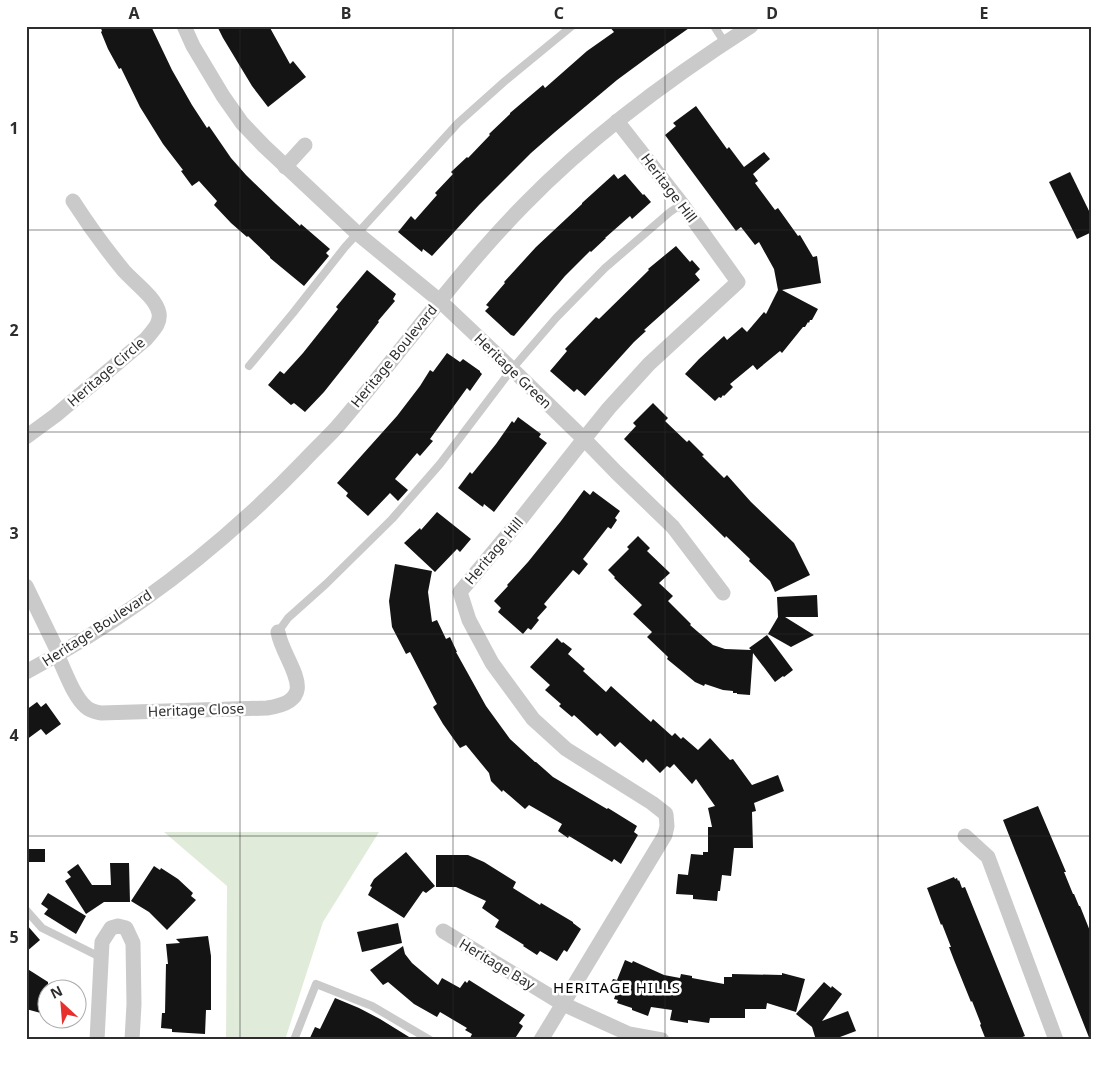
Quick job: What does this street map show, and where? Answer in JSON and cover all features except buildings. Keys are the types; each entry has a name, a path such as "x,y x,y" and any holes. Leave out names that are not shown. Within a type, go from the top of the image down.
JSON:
{"street":[{"name":"Heritage Green","path":"184,26 193,46 223,96 242,123 285,167 358,234 440,301 512,368 673,527 723,593"},
{"name":"Heritage Boulevard","path":"26,672 135,606 215,545 267,499 335,428 379,377 479,253 524,205 569,162 617,121 751,26"},
{"name":"Heritage Hill","path":"541,1040 665,836 667,826 666,814 652,803 566,749 533,719 492,663 469,620 460,592 584,439 649,364 738,282 682,204 617,121"},
{"path":"285,167 305,145"},
{"name":"Heritage Circle","path":"26,437 56,415 146,339 159,321 159,312 155,303 108,251 74,201"},
{"path":"26,586 58,654"},
{"name":"Heritage Close","path":"58,654 82,702 87,708 101,713 278,707 294,697 297,691 293,668 279,640 278,632"},
{"path":"965,836 988,857 1056,1040"},
{"path":"97,1040 102,942 111,928 118,926 126,928 133,943 134,1004 132,1040"},
{"name":"Heritage Bay","path":"443,931 563,1004 629,1034 662,1040"}],"lane":[{"path":"248,366 345,247 458,123 505,81 572,26"},
{"path":"714,26 725,43"},
{"path":"278,632 288,618 326,584 392,519 440,464 512,368 556,318 605,268 670,212 682,204"},
{"path":"26,910 42,928 102,958"},
{"path":"294,1040 316,984 372,1006 430,1040"}],"green space":[{"path":"164,832 379,832 323,922 285,1040 226,1040 227,886"}],"district":[{"name":"HERITAGE HILLS","path":"617,988"}]}
